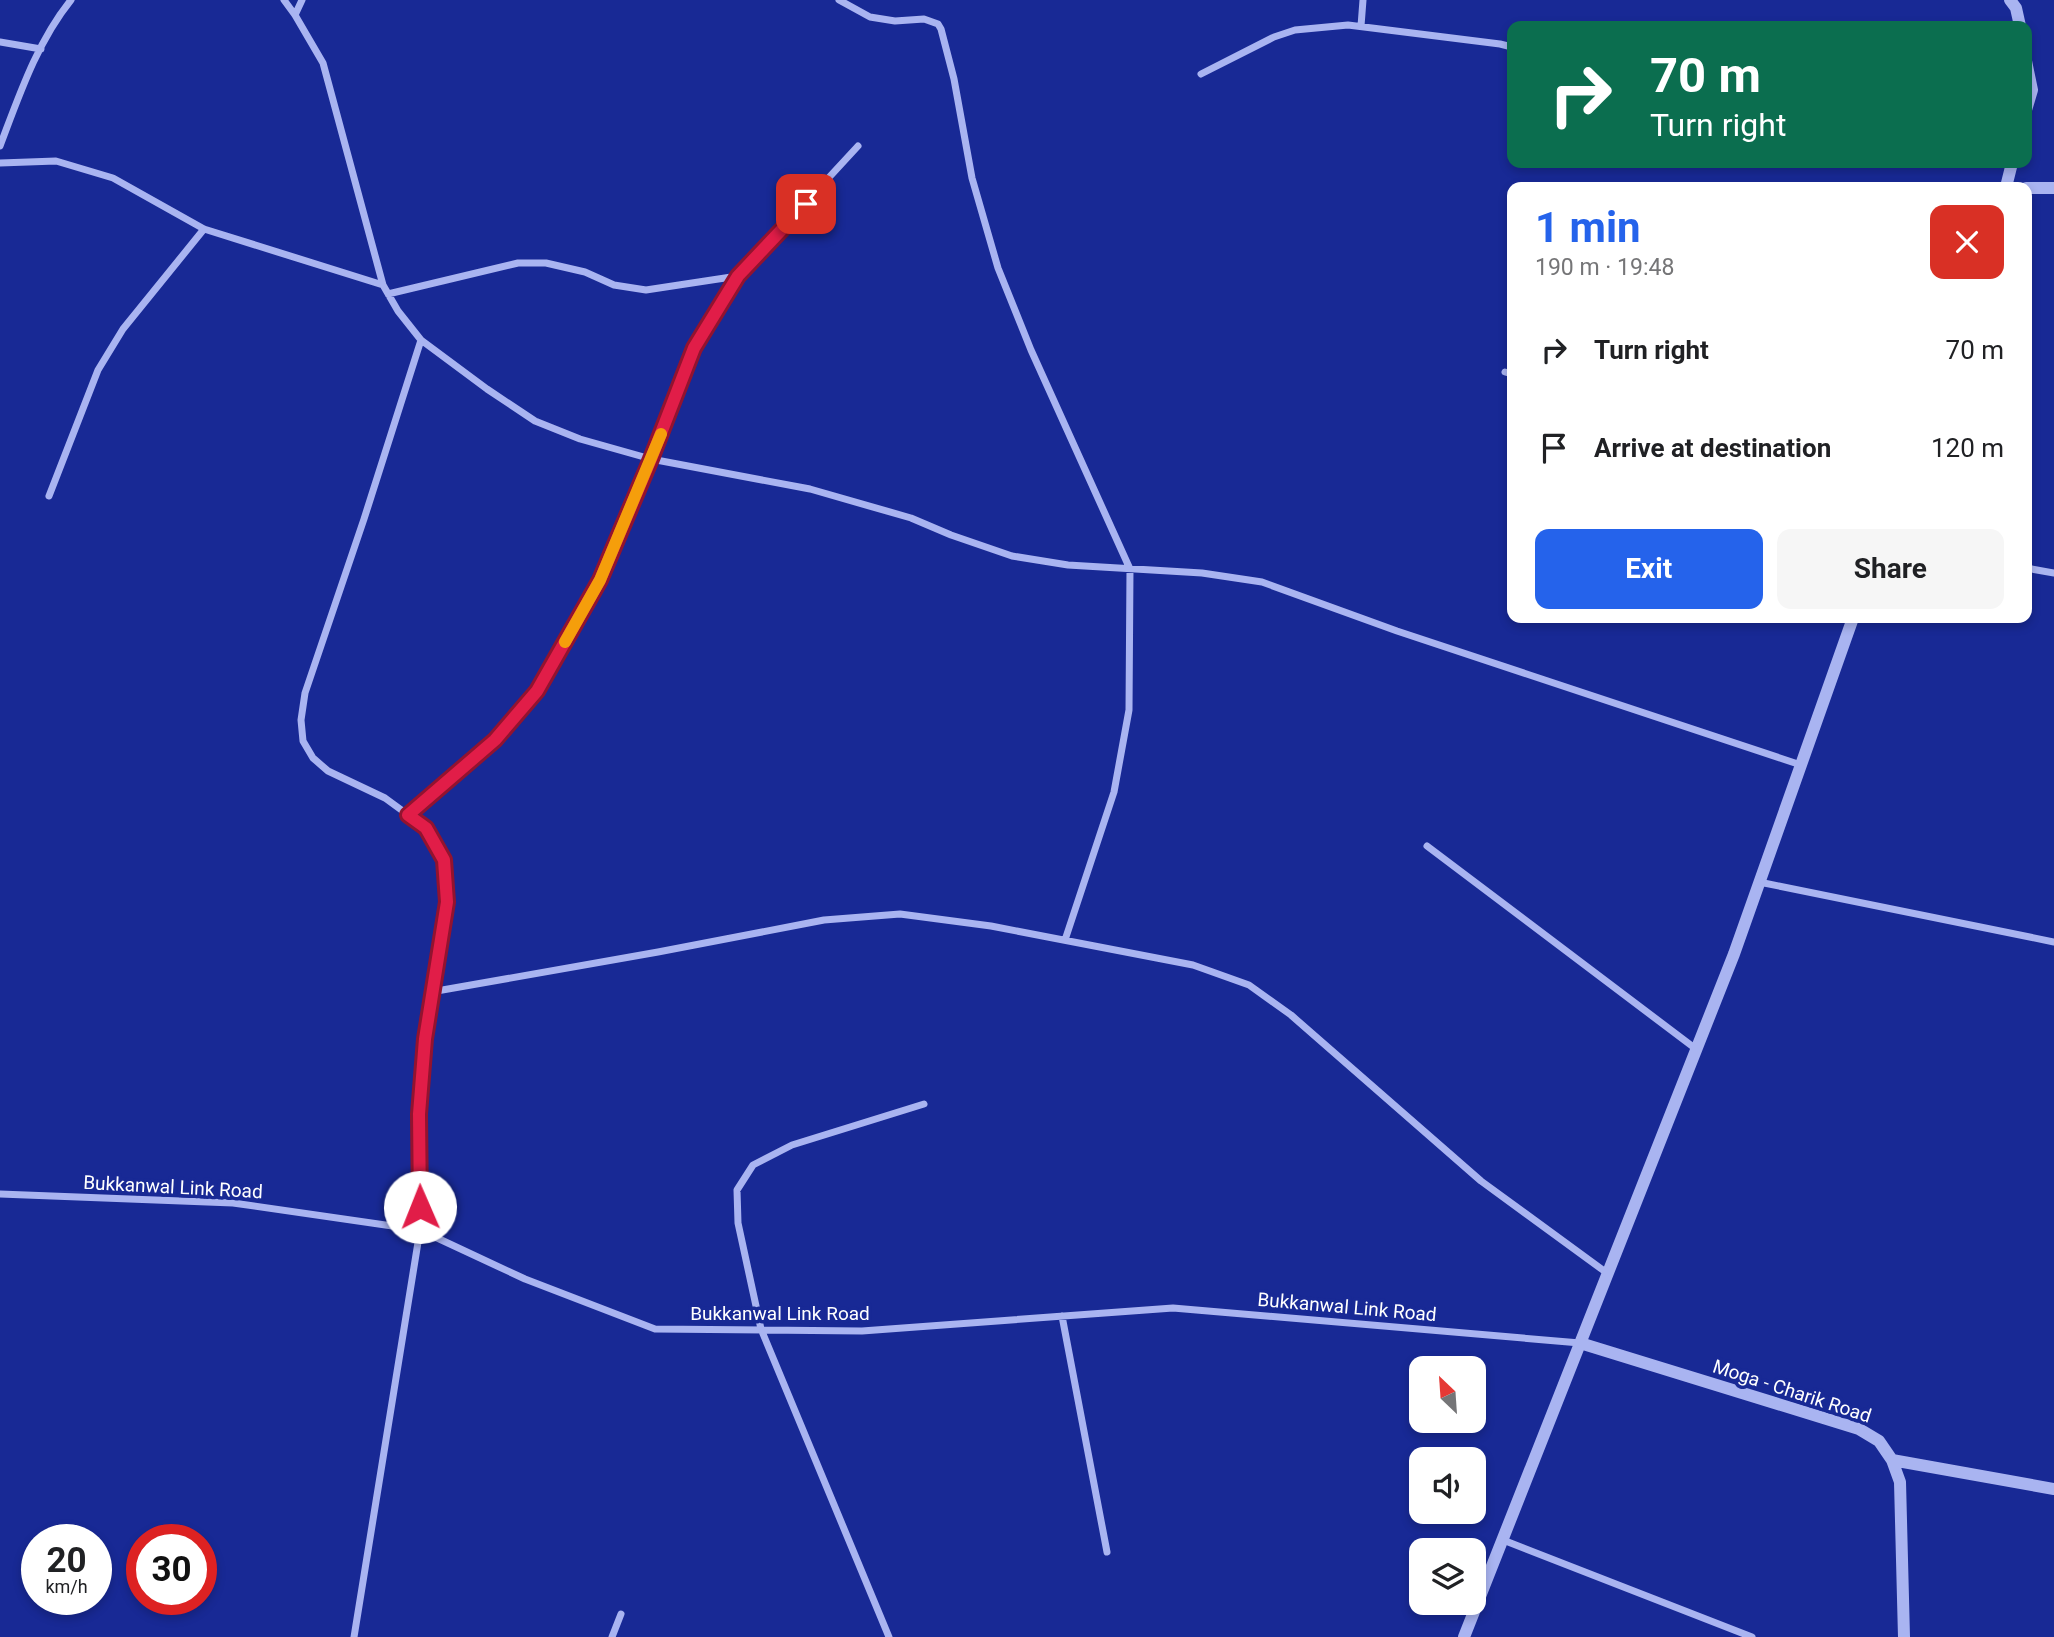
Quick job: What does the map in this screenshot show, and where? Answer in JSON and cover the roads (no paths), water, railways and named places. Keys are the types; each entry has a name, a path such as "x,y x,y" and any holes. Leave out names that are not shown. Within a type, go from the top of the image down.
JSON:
{"street":[{"path":"0,146 24,82 56,19 71,0"},
{"path":"284,0 323,63 383,285 398,311 421,340 535,421 580,439 651,459 810,489 911,518 1012,556 1068,565 1202,573 1262,582 1397,631 1801,765"},
{"path":"295,15 302,0"},
{"path":"839,0 870,17 895,21 924,19 937,24 941,29 954,79 971,178 998,268 1031,350 1130,569 1129,710 1114,792 1065,940"},
{"path":"1361,26 1363,0"},
{"path":"2015,3 2019,21"},
{"path":"1201,74 1274,37 1295,30 1348,24 1507,46"},
{"path":"0,42 41,49"},
{"path":"408,815 495,740 537,691 600,580 694,348 738,276 858,146"},
{"path":"0,163 56,161 113,178 204,229 383,285"},
{"path":"2032,188 2054,188"},
{"path":"49,496 98,370 123,329 204,229"},
{"path":"388,294 518,263 546,263 584,272 614,285 646,290 738,276"},
{"path":"354,1637 421,1230 419,1114 431,992 447,902 444,860 426,828 385,798 328,771 313,758 303,741 301,720 305,693 421,340"},
{"path":"2032,569 2054,573"},
{"path":"1464,1637 1734,954 1851,623"},
{"path":"1427,846 1696,1049"},
{"path":"1759,882 2054,942"},
{"path":"431,992 824,920 900,914 991,926 1193,965 1249,985 1292,1015 1481,1181 1607,1273"},
{"path":"889,1637 761,1329 738,1223 737,1189 753,1165 792,1145 923,1104"},
{"name":"Bukkanwal Link Road","path":"0,1194 233,1203 421,1230 525,1279 655,1329 862,1331 1173,1308 1580,1343"},
{"path":"1062,1316 1107,1552"},
{"name":"Moga - Charik Road","path":"1580,1343 1858,1429 1879,1441 1892,1460 1900,1482 1905,1637"},
{"path":"1892,1460 2054,1489"},
{"path":"1503,1540 1752,1637"},
{"path":"612,1637 621,1614"}]}
